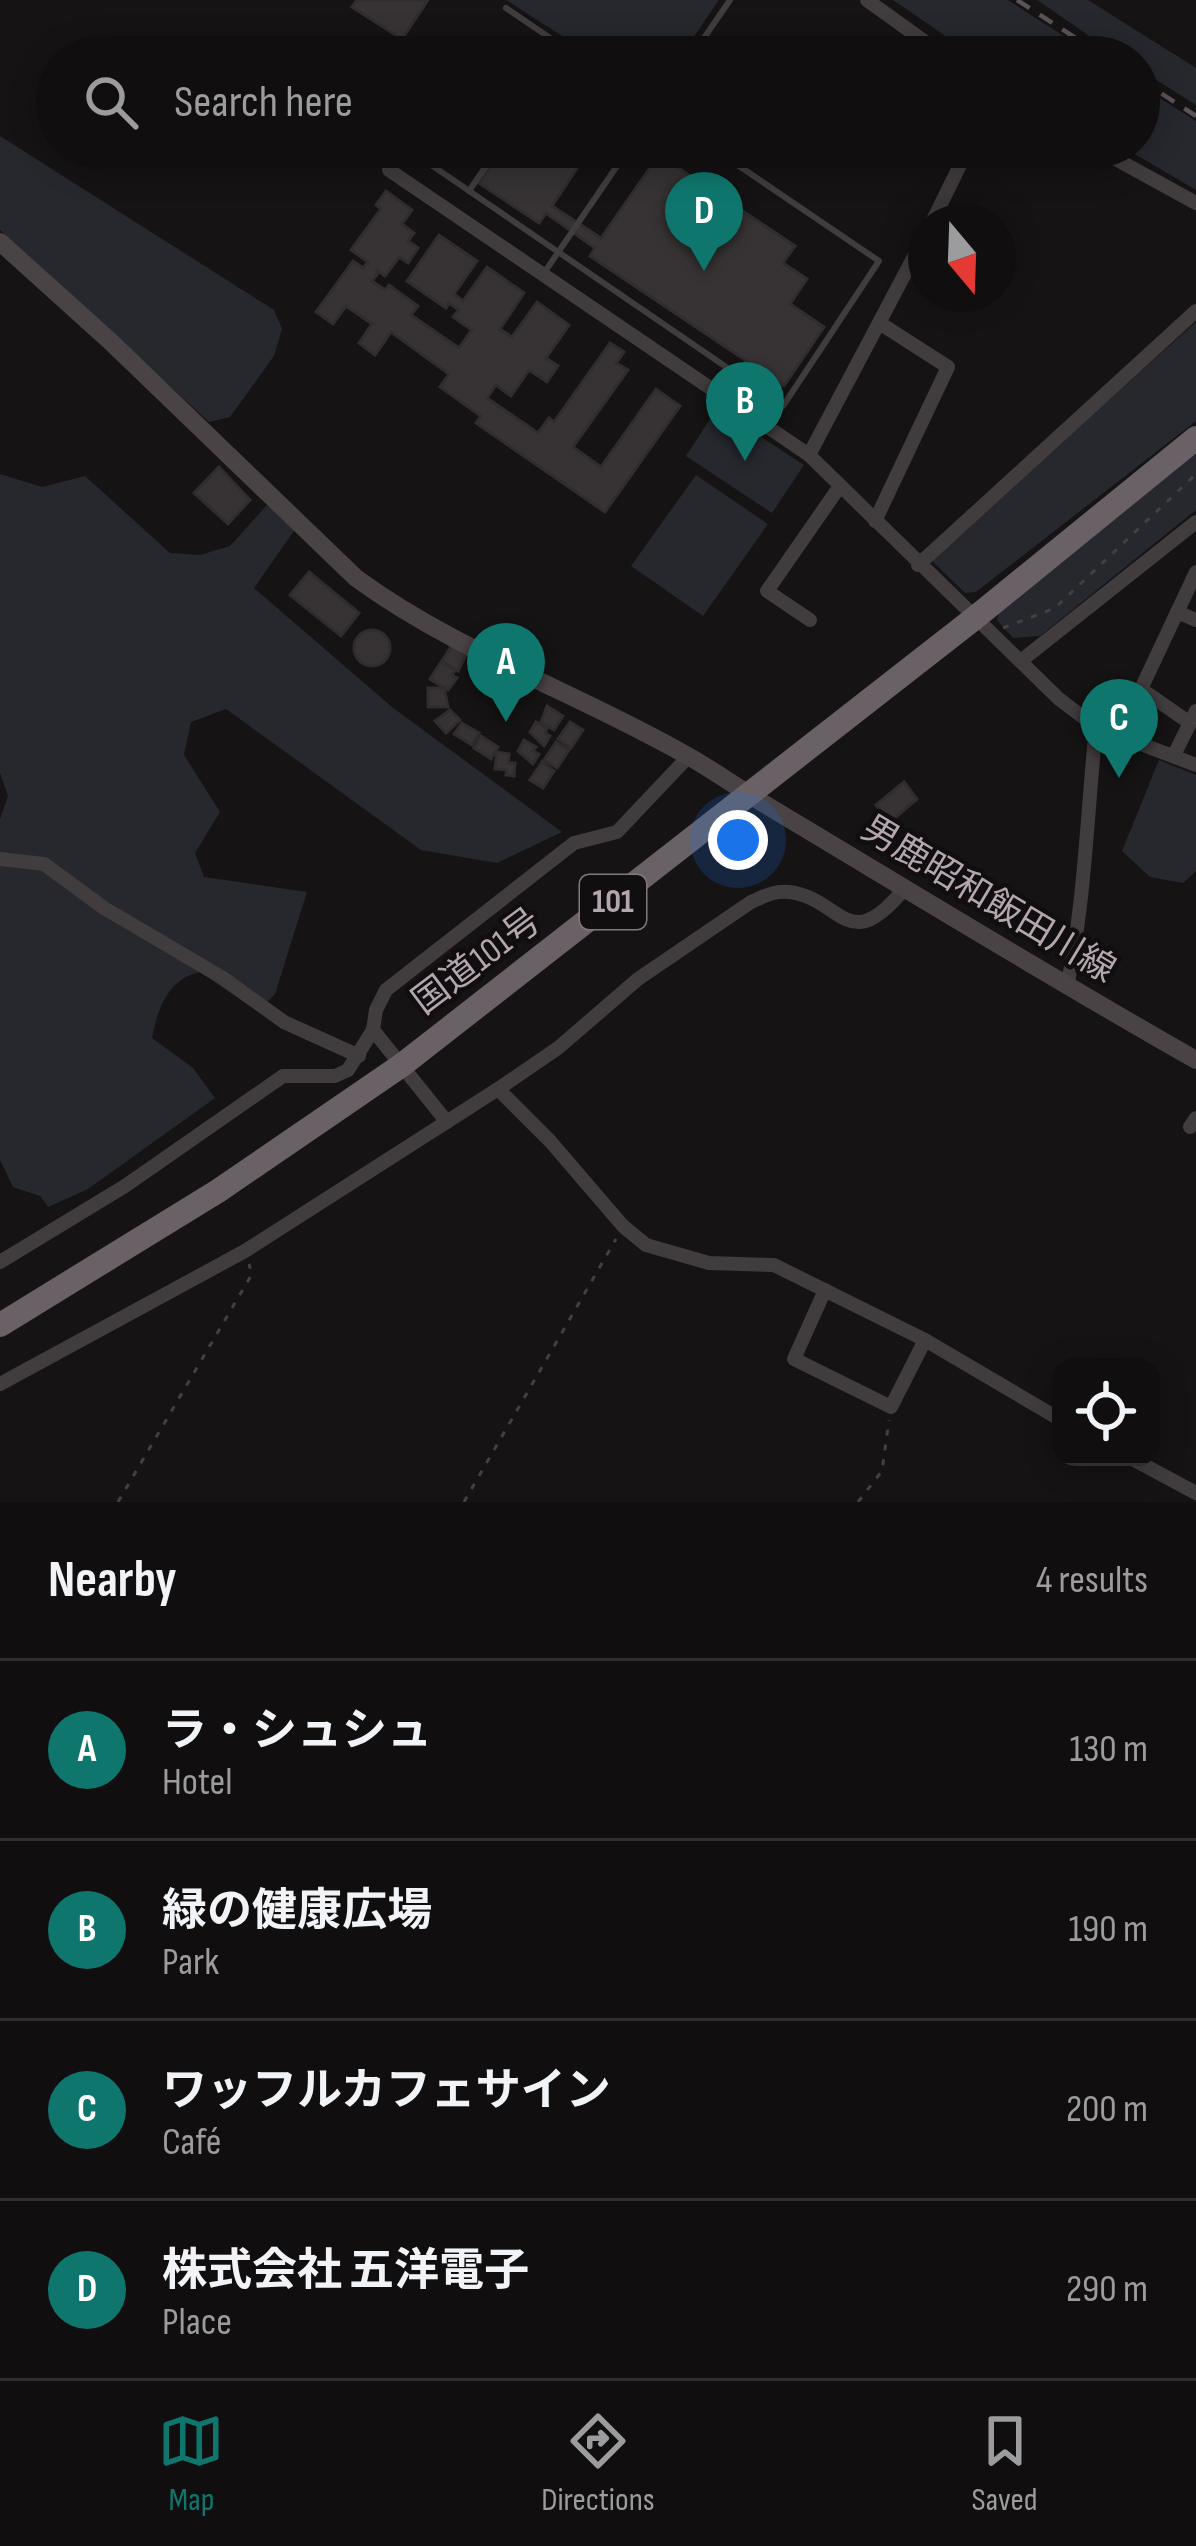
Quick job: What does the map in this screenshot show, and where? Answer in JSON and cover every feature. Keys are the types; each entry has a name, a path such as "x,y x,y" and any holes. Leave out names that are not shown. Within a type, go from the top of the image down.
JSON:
{"highway":[{"name":"国道101号","path":"0,1325 218,1191 402,1065 748,794 984,625 1196,438"}],"street":[{"path":"867,0 917,36"},
{"path":"941,204 959,168"},
{"path":"1133,168 1196,202"},
{"path":"389,170 809,455 1059,699 1096,727 1196,765"},
{"name":"男鹿昭和飯田川線","path":"0,242 111,341 356,578 439,629 689,756 1067,987 1196,1060"},
{"path":"809,455 908,270"},
{"path":"918,565 1196,311"},
{"path":"875,521 948,367 880,324"},
{"path":"810,620 767,591 840,486"},
{"path":"1022,660 1196,522"},
{"path":"1174,755 1193,717 1141,689 1196,572"},
{"path":"1177,612 1196,620"},
{"path":"1067,987 1082,916 1080,882 1096,727"},
{"path":"0,1262 125,1186 283,1076 335,1076 348,1070 373,1030 386,991 574,843 617,832 689,756"},
{"path":"0,859 44,864 104,908 223,978 284,1022 359,1056"},
{"path":"0,1384 245,1251 447,1122 558,1048 638,979 751,902 771,893 790,892 853,922 888,909 905,888"},
{"path":"373,1030 447,1122"},
{"path":"498,1089 623,1226 646,1245 734,1266 774,1265 925,1340 1052,1415"},
{"path":"825,1290 794,1359 891,1407 925,1340"},
{"path":"1146,1466 1196,1493"}],"lane":[{"path":"705,36 730,0"},
{"path":"506,8 542,36"},
{"path":"436,168 783,406 880,261 742,168"},
{"path":"469,191 485,168"},
{"path":"544,273 615,168"}],"path":[{"path":"984,625 1055,608 1196,474"},
{"path":"464,1502 623,1226"},
{"path":"118,1502 252,1274 245,1251"},
{"path":"859,1502 882,1471 891,1407"}],"shaded area":[{"path":"506,0 719,0 694,36 562,36"},
{"path":"893,0 1008,0 1064,36 945,36"},
{"path":"1037,0 1088,0 1145,36 1089,36"},
{"path":"1160,45 1196,68 1196,105 1160,82"},
{"path":"1160,98 1196,121 1196,190 1159,168"},
{"path":"0,136 36,159 36,168 50,168 274,310 282,329 274,356 230,417 209,422 0,230"},
{"path":"1196,322 1196,421 976,592 965,593 930,559"},
{"path":"717,408 804,465 772,513 686,456"},
{"path":"1196,451 1196,510 1040,636 1013,638 997,620 1000,609"},
{"path":"0,474 42,487 85,476 170,553 200,555 230,546 267,505 296,528 254,588 392,707 562,832 497,863 421,850 226,709 191,722 184,755 220,812 195,853 204,877 307,892 275,994 258,1012 200,972 180,981 161,1006 152,1038 193,1068 215,1098 88,1189 48,1207 40,1196 13,1187 0,1160 0,819 8,796 0,773"},
{"path":"696,475 768,524 703,616 631,566"},
{"path":"1159,760 1196,775 1196,871 1183,883 1150,877 1122,851"}],"building":[{"path":"357,0 428,0 404,36 352,7"},
{"path":"489,168 577,168 552,206 601,238 650,168 678,168 795,246 783,263 807,279 790,304 824,327 784,386 590,256 595,248 546,213 539,223 479,183"},
{"path":"386,191 412,210 402,224 414,233 408,241 418,248 408,263 399,257 385,276 376,269 372,281 385,290 389,285 418,306 411,315 459,348 472,330 453,317 459,310 449,303 446,308 407,281 439,235 477,261 454,294 463,301 487,267 524,293 500,329 512,337 537,302 569,325 546,358 558,366 547,382 529,370 511,396 496,385 487,398 538,433 549,418 554,422 610,343 624,352 616,363 628,370 573,447 601,467 656,389 680,406 605,512 476,423 481,416 440,387 449,374 391,332 375,355 359,343 372,324 346,306 333,324 316,312 353,261 363,268 368,262 351,250 381,209 376,205"},
{"path":"219,467 250,500 228,524 194,493"},
{"path":"309,572 359,613 341,636 290,595"},
{"path":"372,630 385,635 390,648 385,661 372,666 359,661 354,648 359,635"},
{"path":"452,645 466,655 458,671 442,661"},
{"path":"441,662 457,678 448,690 430,679"},
{"path":"428,688 444,688 448,707 428,707"},
{"path":"547,706 563,716 554,730 541,722"},
{"path":"450,710 460,720 446,733 435,721"},
{"path":"536,722 550,736 544,746 530,732"},
{"path":"570,722 583,730 571,748 558,739"},
{"path":"462,723 479,733 472,745 454,734"},
{"path":"481,736 498,747 491,759 474,748"},
{"path":"524,740 539,754 533,764 518,751"},
{"path":"556,742 569,750 557,768 544,760"},
{"path":"497,752 509,754 508,763 515,763 514,776 495,769"},
{"path":"542,762 554,771 543,788 530,780"},
{"path":"904,782 917,799 890,822 876,805"}],"railway":[{"path":"1017,0 1073,36"},
{"path":"1160,93 1196,116"}],"place":[{"name":"株式会社 五洋電子","path":"704,271"},
{"name":"緑の健康広場","path":"745,461"},
{"name":"ラ・シュシュ","path":"506,722"},
{"name":"ワッフルカフェサイン","path":"1119,778"}]}
